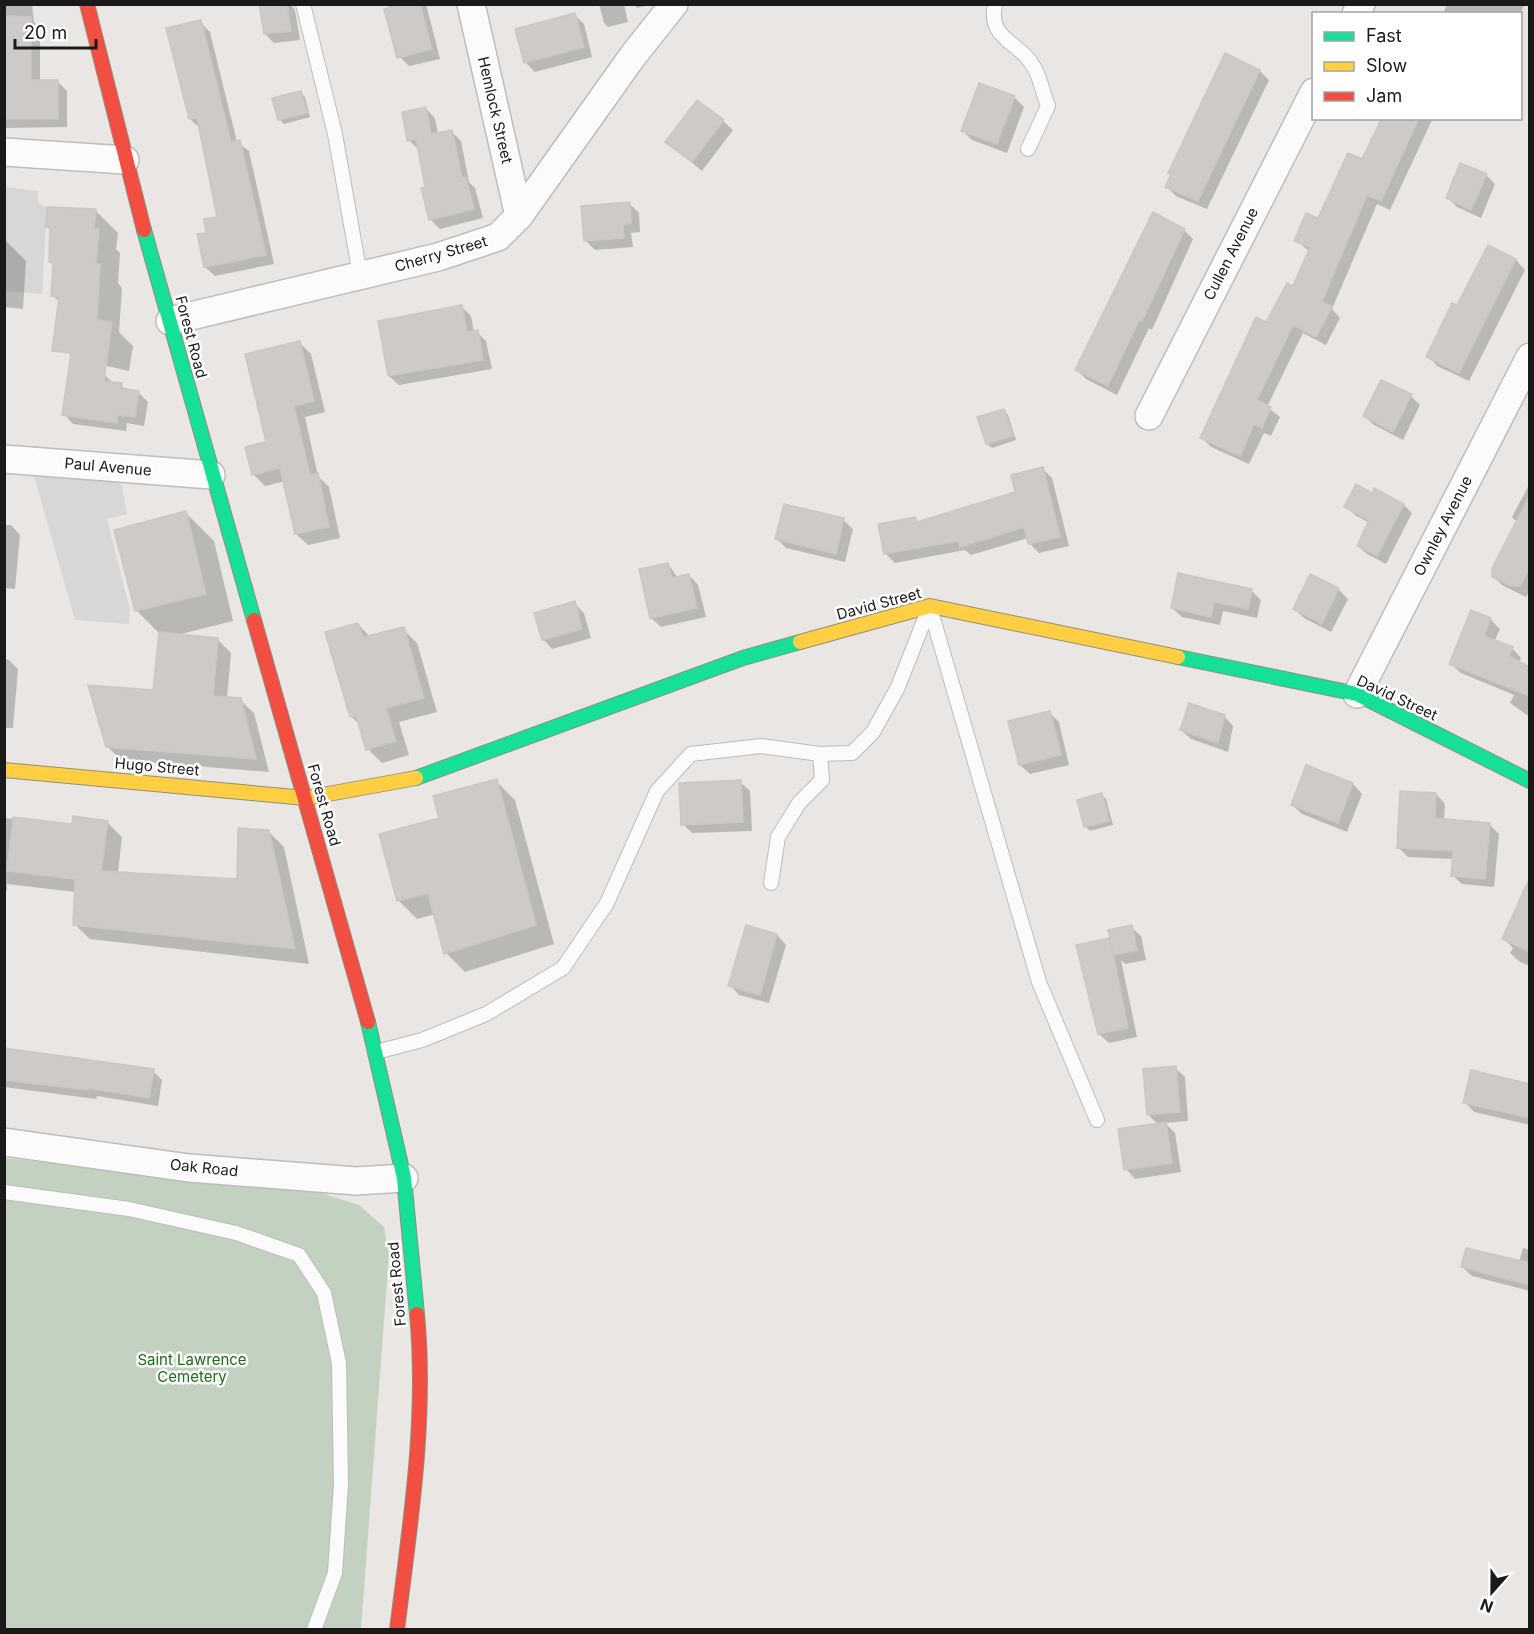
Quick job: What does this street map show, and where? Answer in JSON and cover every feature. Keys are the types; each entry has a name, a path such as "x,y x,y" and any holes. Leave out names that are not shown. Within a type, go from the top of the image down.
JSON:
{"main road":[{"name":"Forest Road","path":"87,4 124,160 211,475 306,798 376,1052 404,1178 421,1359 416,1481 397,1629"},
{"name":"David Street","path":"306,798 407,781 743,658 930,606 1357,694 1530,781"},
{"name":"Hugo Street","path":"4,770 306,798"}],"street":[{"name":"Hemlock Street","path":"471,4 519,216"},
{"name":"Cherry Street","path":"170,321 416,263 486,242 504,232 519,216 632,57 674,4"},
{"name":"Cullen Avenue","path":"1149,416 1312,96"},
{"path":"4,152 124,160"},
{"name":"Ownley Avenue","path":"1357,694 1530,357"},
{"name":"Paul Avenue","path":"4,459 211,475"},
{"name":"Oak Road","path":"4,1142 189,1167 356,1181 404,1178"}],"lane":[{"path":"303,4 335,134 360,275"},
{"path":"995,4 992,17 1002,38 1018,46 1035,69 1048,106 1028,149"},
{"path":"376,1052 422,1040 486,1014 563,968 607,903 657,790 690,754 761,746 820,754 852,753 873,732 898,687 930,606"},
{"path":"930,606 1039,982 1097,1120"},
{"path":"771,883 778,837 799,803 822,780 820,754"},
{"path":"4,1192 140,1211 236,1233 299,1255 324,1293 339,1363 341,1484 335,1573 314,1629"}],"green space":[{"name":"Saint Lawrence Cemetery","path":"5,1158 314,1191 359,1205 384,1227 389,1254 361,1629 5,1630"}],"shaded area":[{"path":"5,187 38,191 38,202 47,208 42,294 5,291"},
{"path":"34,476 121,482 127,514 107,519 130,610 129,624 75,620"}],"building":[{"path":"259,4 287,4 291,31 264,34"},
{"path":"403,4 420,4 432,49 397,58 384,9"},
{"path":"575,13 584,47 524,63 515,29"},
{"path":"4,16 31,17 31,80 58,80 58,119 4,119"},
{"path":"201,20 231,142 240,140 266,255 204,267 197,234 206,233 204,219 217,217 197,118 189,119 166,28"},
{"path":"1225,53 1260,70 1198,201 1165,187 1171,174 1168,173"},
{"path":"979,83 1015,96 997,144 961,131"},
{"path":"301,91 307,113 278,120 272,98"},
{"path":"697,100 724,120 692,162 665,142"},
{"path":"426,107 431,134 452,130 462,178 466,177 474,209 429,220 421,188 425,187 416,139 407,141 402,112"},
{"path":"1381,120 1418,120 1381,201 1367,195 1322,302 1332,307 1316,337 1293,325 1257,400 1271,407 1262,428 1254,424 1240,456 1200,438 1256,317 1266,322 1287,283 1293,286 1310,247 1294,241 1306,213 1318,218 1348,153 1362,159"},
{"path":"1460,163 1487,174 1471,210 1446,198"},
{"path":"630,202 631,223 623,224 624,238 584,241 581,206"},
{"path":"47,207 96,209 94,229 99,229 96,264 100,264 97,320 112,322 104,381 122,383 121,388 139,391 135,417 118,415 117,423 62,415 71,353 52,351 59,297 51,296 53,263 49,262 50,228 46,227"},
{"path":"1153,212 1185,229 1142,321 1139,320 1108,386 1075,370"},
{"path":"1488,245 1516,259 1459,373 1426,357 1452,303 1457,305"},
{"path":"462,305 467,332 478,330 483,360 388,376 378,321"},
{"path":"300,341 314,401 294,406 310,475 318,473 329,527 295,534 280,468 252,475 245,447 266,442 245,354"},
{"path":"1381,380 1412,394 1393,432 1363,416"},
{"path":"1004,409 1013,436 986,444 977,417"},
{"path":"1043,467 1060,537 1028,544 1024,527 960,547 958,541 884,554 878,524 915,517 917,522 1015,492 1011,475"},
{"path":"1356,484 1372,493 1374,488 1404,504 1377,556 1357,546 1369,520 1344,507"},
{"path":"1530,495 1530,567 1520,586 1511,586 1492,577 1492,568"},
{"path":"784,504 844,518 836,554 775,539"},
{"path":"186,511 206,594 135,611 114,530"},
{"path":"668,563 672,578 689,574 697,608 650,618 639,569"},
{"path":"1178,573 1252,589 1248,609 1214,602 1211,617 1171,608"},
{"path":"1310,574 1339,588 1322,624 1293,609"},
{"path":"575,601 582,629 542,640 534,613"},
{"path":"1471,610 1491,618 1484,636 1513,647 1509,656 1530,667 1530,696 1449,664"},
{"path":"358,623 363,637 404,627 424,698 386,708 396,741 366,750 356,716 350,717 325,632"},
{"path":"159,632 218,638 213,696 241,698 256,759 106,747 88,685 153,690"},
{"path":"1189,703 1225,715 1218,743 1180,730"},
{"path":"1050,711 1061,755 1019,765 1008,721"},
{"path":"1306,765 1353,783 1338,823 1291,805"},
{"path":"497,779 536,925 444,954 428,893 397,901 379,834 439,818 433,796"},
{"path":"741,780 743,822 681,825 679,783"},
{"path":"1400,791 1436,793 1435,818 1490,823 1485,879 1451,876 1453,851 1397,848"},
{"path":"1102,793 1109,821 1084,827 1077,800"},
{"path":"73,816 108,821 101,871 237,879 238,828 269,830 295,949 73,925 75,879 7,871 13,817 72,824"},
{"path":"1530,877 1530,952 1502,939"},
{"path":"746,925 777,934 760,995 728,986"},
{"path":"1132,925 1137,950 1114,955 1108,930"},
{"path":"1110,938 1128,1028 1098,1034 1076,945"},
{"path":"4,1048 154,1069 149,1098 88,1088 88,1090 4,1080"},
{"path":"1176,1066 1180,1112 1147,1115 1143,1069"},
{"path":"1471,1070 1530,1084 1530,1118 1463,1103"},
{"path":"1166,1122 1172,1163 1124,1170 1118,1129"},
{"path":"1466,1248 1530,1263 1530,1285 1461,1267"}],"traffic: fast":[{"path":"144,230 254,620"},
{"path":"416,778 743,658 800,642"},
{"path":"1178,657 1357,694 1530,781"},
{"path":"368,1022 404,1178 417,1314"}],"traffic: slow":[{"path":"800,642 930,606 1178,657"},
{"path":"4,770 306,798 416,778"}],"traffic: jam":[{"path":"87,4 144,230"},
{"path":"254,620 368,1022"},
{"path":"397,1630 416,1472 420,1393 417,1314"}]}
